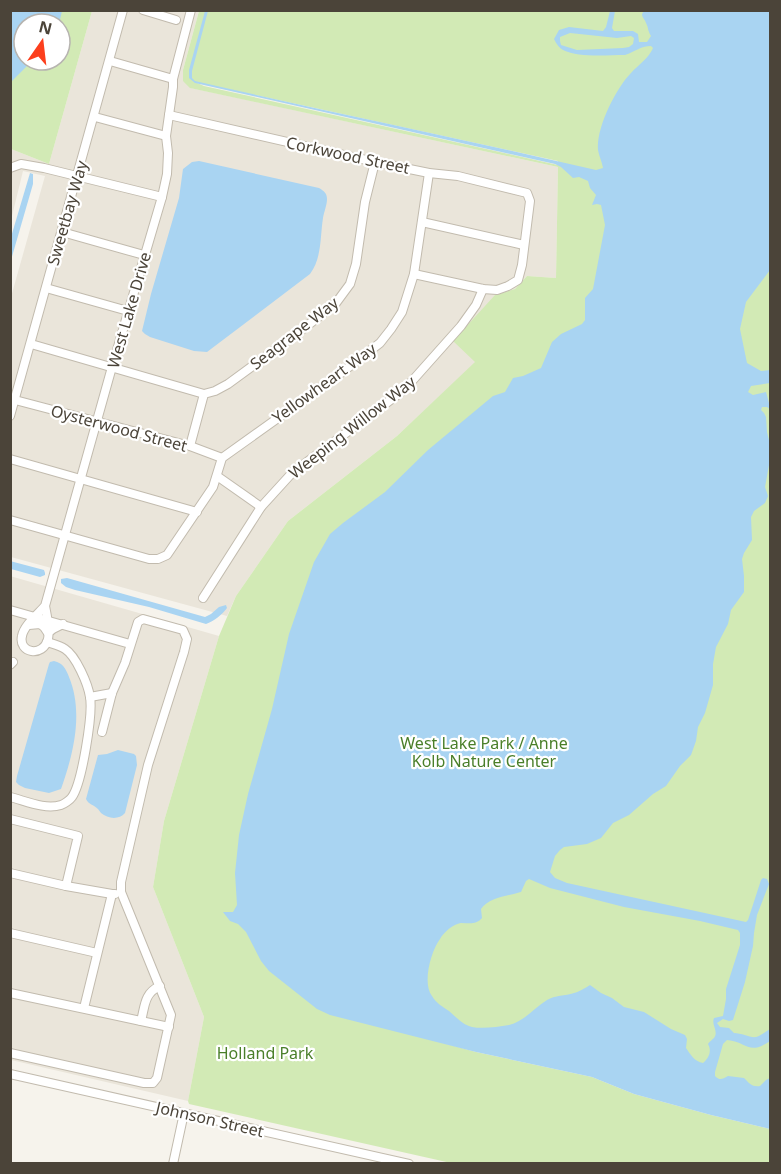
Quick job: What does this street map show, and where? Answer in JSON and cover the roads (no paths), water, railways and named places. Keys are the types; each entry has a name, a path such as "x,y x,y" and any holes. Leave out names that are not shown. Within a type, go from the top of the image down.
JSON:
{"street":[{"name":"Sweetbay Way","path":"10,416 123,10"},
{"path":"143,10 176,20"},
{"name":"West Lake Drive","path":"48,637 45,606 162,197 167,174 166,136 173,87 172,79 191,10"},
{"path":"110,61 172,79"},
{"name":"Corkwood Street","path":"169,115 375,162 429,173 458,176 527,193 530,201 524,245"},
{"path":"95,117 166,136"},
{"name":"Seagrape Way","path":"204,394 228,384 336,303 350,284 356,264 365,202 375,162"},
{"path":"10,168 21,164 162,197"},
{"name":"Yellowheart Way","path":"222,458 380,343 391,329 402,312 414,274 429,173"},
{"path":"414,274 497,290 518,280 522,265 524,245 422,222"},
{"path":"62,232 144,255"},
{"path":"46,288 128,311"},
{"name":"Weeping Willow Way","path":"203,598 261,507 292,473 404,390 461,327 483,289"},
{"path":"31,344 204,394 190,446"},
{"name":"Oysterwood Street","path":"15,400 190,446 222,458"},
{"path":"10,520 149,559 158,559 167,555 213,487 222,458"},
{"path":"10,459 197,512"},
{"path":"217,476 261,507"},
{"name":"West Lake Drive","path":"27,627 45,606"},
{"path":"14,611 130,644"},
{"path":"14,611 23,619 27,627"},
{"path":"10,1053 144,1083 153,1083 157,1078 171,1015 121,892 121,882 148,765 184,652 187,639 183,630 143,619 138,622 125,663 112,693 102,732"},
{"path":"10,798 47,806 61,805 71,798 78,784 91,714 90,697 84,679 70,653 48,637 40,624 27,627"},
{"path":"27,627 21,640 26,648 35,652 41,649 52,629 63,624"},
{"path":"90,697 112,693"},
{"path":"10,819 78,836 66,886"},
{"path":"10,873 112,894 121,892"},
{"path":"84,1008 112,894"},
{"path":"10,933 97,953"},
{"path":"141,1021 148,995 160,986"},
{"path":"10,993 169,1027"},
{"name":"Johnson Street","path":"10,1074 409,1164"},
{"path":"173,1164 184,1113"}],"water":[{"path":"11,10 62,11 12,12 12,72 21,72 11,82"},
{"name":"West Lake Park / Anne Kolb Nature Center","path":"205,11 208,11 192,71 192,78 195,81 596,170 603,168 598,141 613,98 625,80 653,48 644,47 625,55 570,53 563,50 554,39 559,30 569,27 603,31 610,11 615,11 612,28 614,31 633,31 638,34 639,42 647,42 651,36 642,15 644,11 770,11 770,270 746,302 740,329 747,363 761,371 770,370 770,383 751,386 748,392 753,395 766,392 770,404 770,409 762,407 761,410 766,417 770,444 765,487 768,496 765,503 754,511 751,517 752,540 742,559 744,592 731,610 728,624 716,647 713,685 691,755 666,786 629,815 613,823 601,838 587,844 564,847 560,850 555,856 550,872 555,878 567,883 746,922 761,880 767,879 769,884 757,915 745,982 733,1020 723,1019 717,1023 720,1027 729,1028 734,1033 754,1037 770,1029 770,1041 752,1048 727,1040 723,1044 715,1076 720,1079 728,1076 744,1078 751,1085 757,1086 770,1078 770,1129 634,1094 592,1077 476,1052 330,1015 317,1009 269,971 261,961 246,932 238,924 230,921 223,912 233,912 237,905 235,873 239,835 248,794 272,709 289,634 314,562 330,534 385,492 428,450 493,396 505,392 513,378 541,368 552,342 561,334 582,324 585,320 585,298 593,289 605,225 601,205 592,205 596,195 588,181 579,177 573,178 555,164 195,83 189,78 189,70","holes":["570,33 617,38 631,36 634,38 633,44 629,47 577,50 561,45 560,37","529,879 550,888 624,907 738,930 740,945 726,989 723,1016 714,1018 715,1035 708,1044 710,1052 703,1063 695,1059 686,1048 685,1035 644,1012 624,1007 590,985 576,992 550,998 515,1023 495,1027 469,1026 436,1001 429,990 428,975 434,951 442,936 455,925 477,922 482,918 481,909 484,905 494,899 521,892"]},
{"path":"199,161 319,188 325,192 327,199 319,254 310,274 207,352 194,351 150,337 142,331 179,198 183,169 192,162"},
{"path":"30,173 33,174 33,184 11,260 11,237"},
{"path":"10,561 44,570 45,575 40,577 11,569"},
{"path":"67,578 205,617 219,607 226,605 227,608 218,618 206,624 149,607 75,590 61,583 61,579"},
{"path":"54,661 60,663 67,671 76,705 76,719 73,748 61,789 49,793 25,788 16,782 49,664"},
{"path":"118,750 134,754 137,765 125,813 113,818 101,813 86,799 98,755"}],"park label":[{"name":"Holland Park","path":"265,1053"}]}
